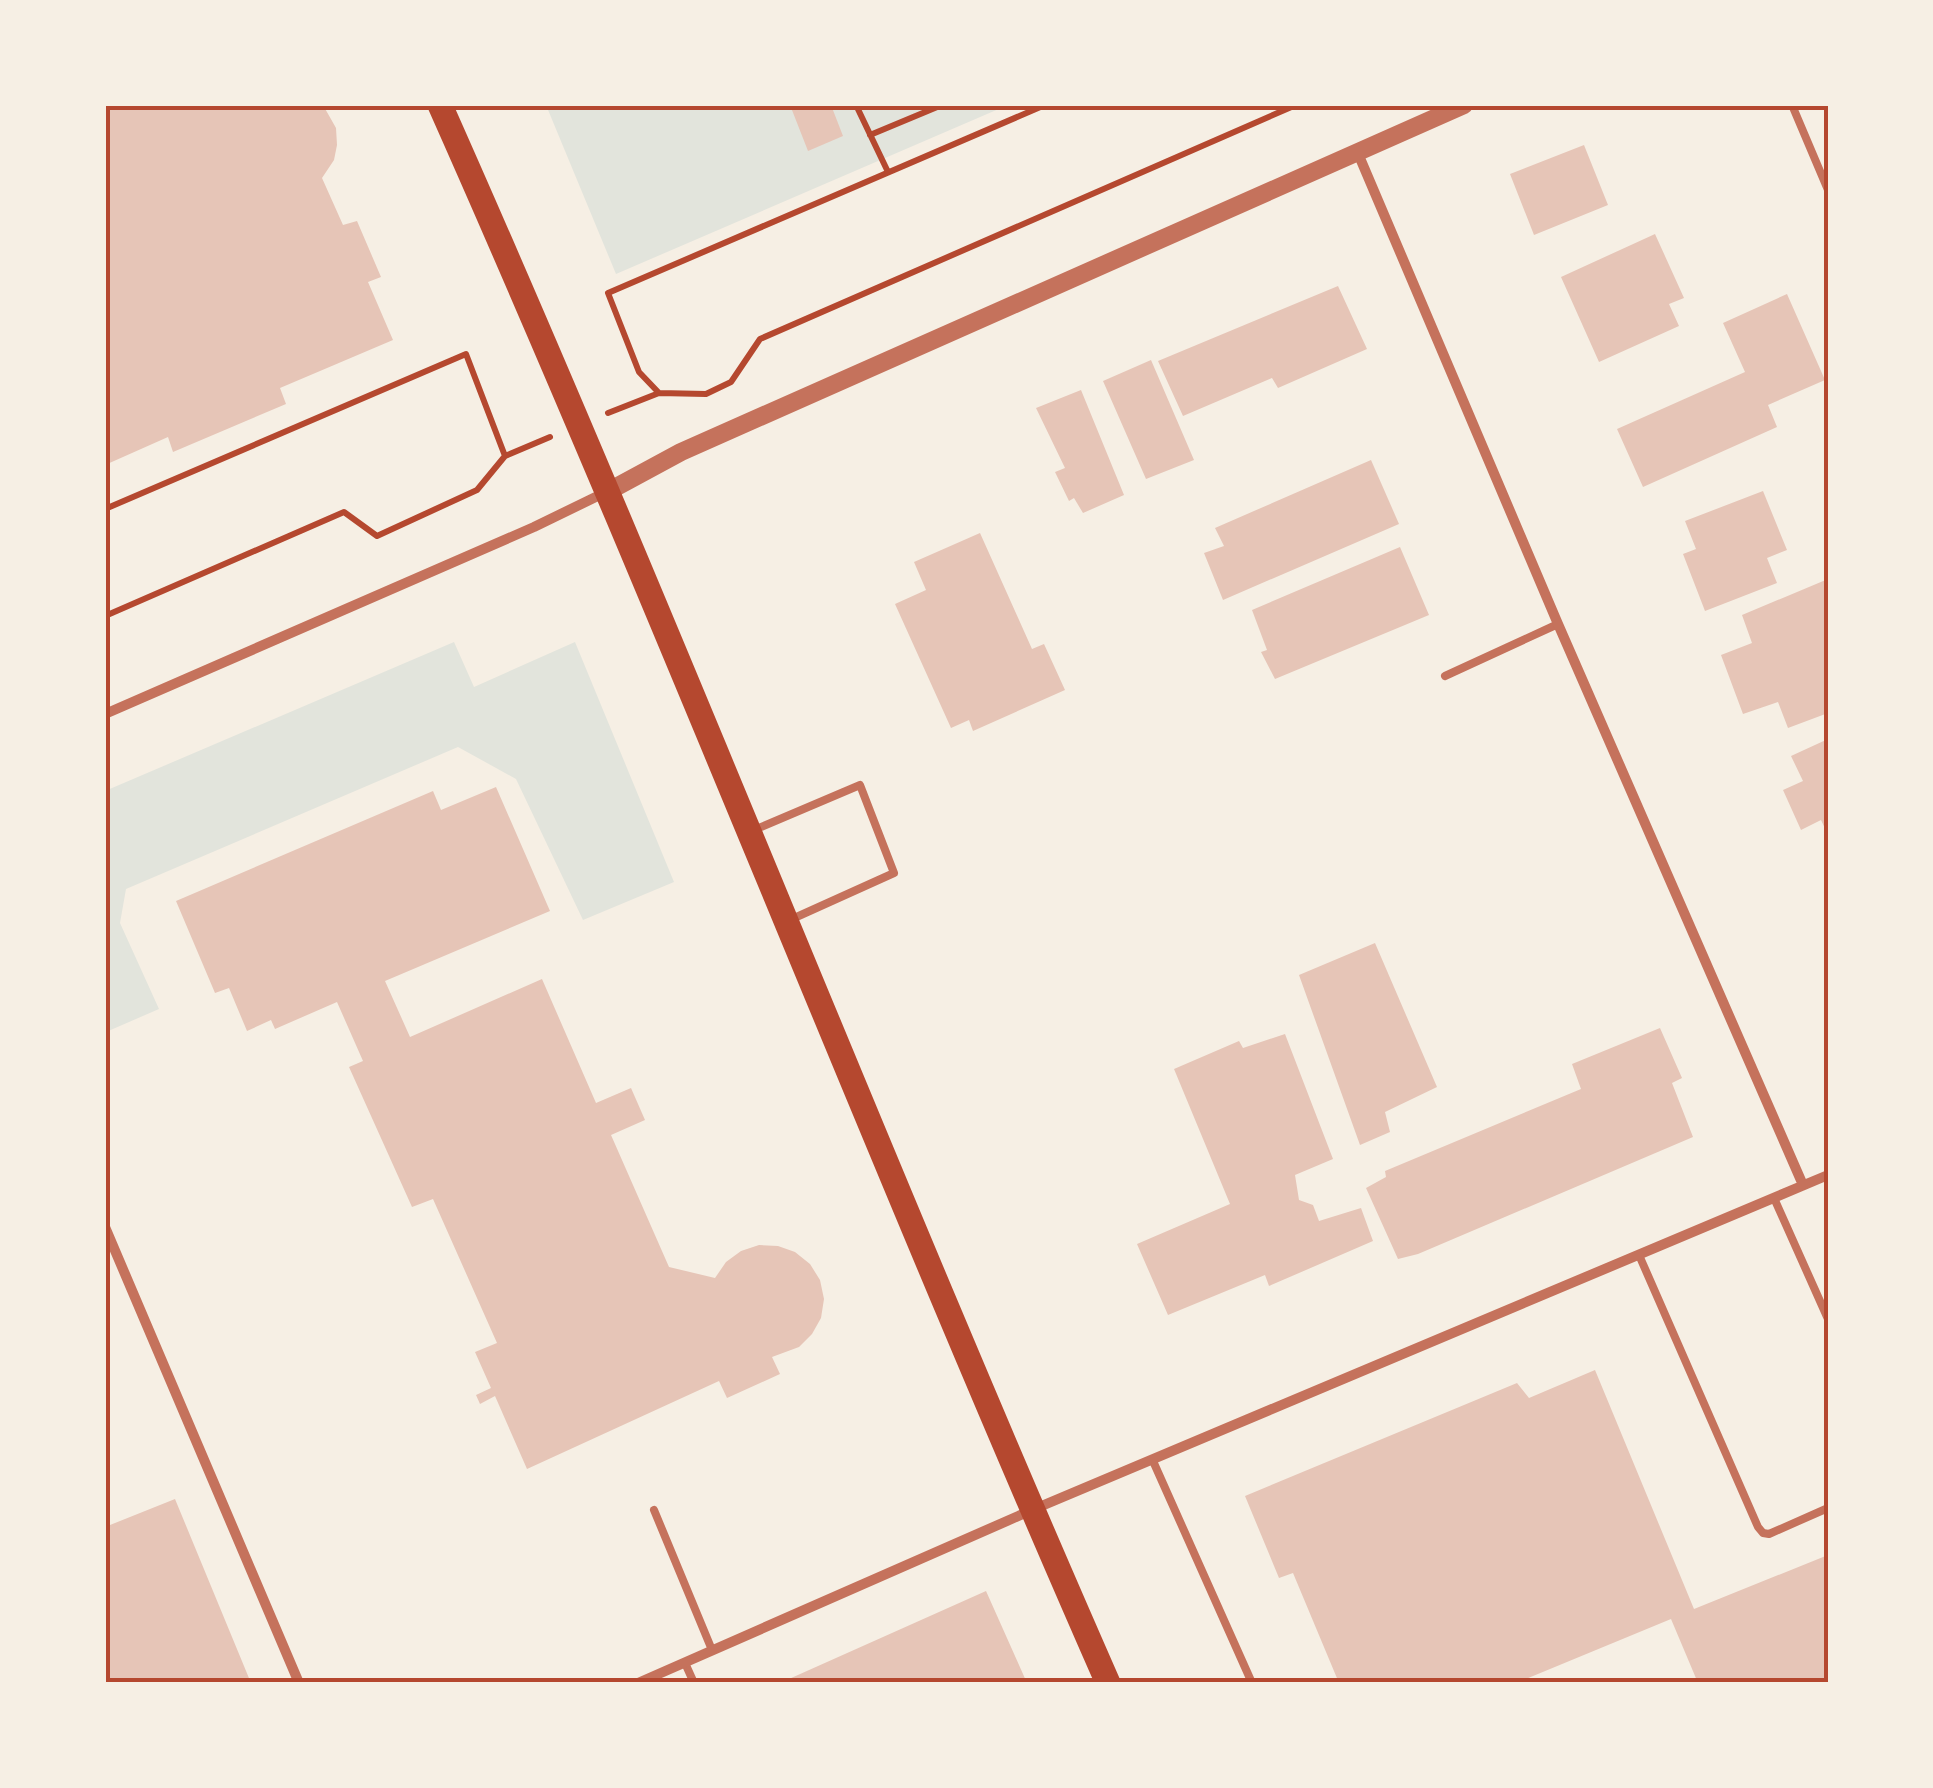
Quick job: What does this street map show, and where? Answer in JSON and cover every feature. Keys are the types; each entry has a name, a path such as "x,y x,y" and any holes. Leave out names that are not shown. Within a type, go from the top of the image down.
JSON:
{"main road":[{"path":"440,105 751,831 1032,1510 1108,1683"}],"street":[{"path":"105,714 534,527 680,452 1464,105"},
{"path":"1357,152 1803,1186"},
{"path":"638,1683 1032,1510 1828,1175"},
{"path":"105,1227 299,1683"}],"lane":[{"path":"1792,105 1828,190"},
{"path":"1445,676 1558,624"},
{"path":"751,831 860,785 894,874 788,920"},
{"path":"1774,1198 1828,1318"},
{"path":"1639,1255 1758,1527 1769,1534 1828,1508"},
{"path":"1153,1460 1252,1683"},
{"path":"654,1510 712,1650"},
{"path":"685,1663 694,1683"}],"path":[{"path":"856,105 888,172"},
{"path":"870,136 942,105"},
{"path":"1045,105 608,293 639,372 659,393 706,394 731,382 760,339 1296,105"},
{"path":"105,509 466,354 506,456 477,490 377,536 344,512 105,616"}],"shaded area":[{"path":"546,105 1008,105 616,274"},
{"path":"454,642 474,687 575,642 674,882 583,920 516,779 458,747 126,889 120,923 159,1009 106,1032 105,791"}],"building":[{"path":"105,105 323,105 336,128 337,145 334,160 322,178 343,225 357,221 381,277 368,282 393,340 280,388 286,404 173,452 168,437 105,465"},
{"path":"790,105 831,105 843,136 808,151"},
{"path":"1584,145 1608,205 1534,235 1510,174"},
{"path":"1655,234 1684,298 1669,304 1679,326 1599,362 1561,277"},
{"path":"1338,286 1367,349 1278,388 1272,378 1183,416 1158,361"},
{"path":"1787,294 1825,380 1768,405 1777,427 1643,487 1617,429 1745,372 1723,323"},
{"path":"1151,360 1194,460 1146,479 1103,381"},
{"path":"1081,390 1124,495 1083,513 1074,498 1069,501 1055,472 1065,468 1036,408"},
{"path":"1371,460 1399,524 1223,600 1204,553 1224,546 1215,528"},
{"path":"1763,491 1787,550 1767,558 1777,583 1705,611 1683,554 1696,549 1685,521"},
{"path":"980,533 1032,649 1044,644 1065,690 973,731 969,720 951,728 895,604 926,590 914,562"},
{"path":"1400,547 1429,615 1275,679 1261,652 1267,650 1252,610"},
{"path":"1828,579 1828,713 1788,728 1778,702 1743,714 1721,655 1752,643 1742,615"},
{"path":"1828,739 1828,835 1821,820 1801,830 1783,790 1803,781 1791,756"},
{"path":"496,787 550,911 385,981 410,1037 542,979 596,1103 631,1088 645,1120 611,1135 669,1267 715,1278 726,1262 741,1251 759,1245 778,1246 795,1252 810,1264 820,1280 824,1299 821,1318 812,1334 799,1347 772,1357 780,1374 727,1398 719,1381 527,1469 495,1396 480,1404 476,1395 491,1388 475,1352 497,1343 433,1199 412,1207 349,1067 363,1061 337,1002 275,1029 271,1020 247,1031 229,988 215,993 176,901 433,791 441,810"},
{"path":"1375,943 1437,1087 1385,1112 1390,1132 1360,1145 1299,975"},
{"path":"1660,1028 1682,1078 1672,1083 1693,1137 1418,1254 1398,1259 1366,1188 1386,1177 1385,1171 1581,1089 1572,1064"},
{"path":"1285,1034 1333,1159 1295,1175 1299,1200 1313,1205 1319,1221 1361,1208 1373,1241 1269,1286 1265,1275 1168,1315 1137,1244 1230,1204 1174,1069 1239,1041 1243,1048"},
{"path":"1595,1370 1694,1609 1828,1555 1828,1683 1698,1683 1671,1619 1516,1683 1339,1683 1293,1573 1279,1578 1245,1496 1517,1383 1529,1398"},
{"path":"175,1499 251,1683 105,1683 105,1527"},
{"path":"986,1591 1027,1683 780,1683"}]}
